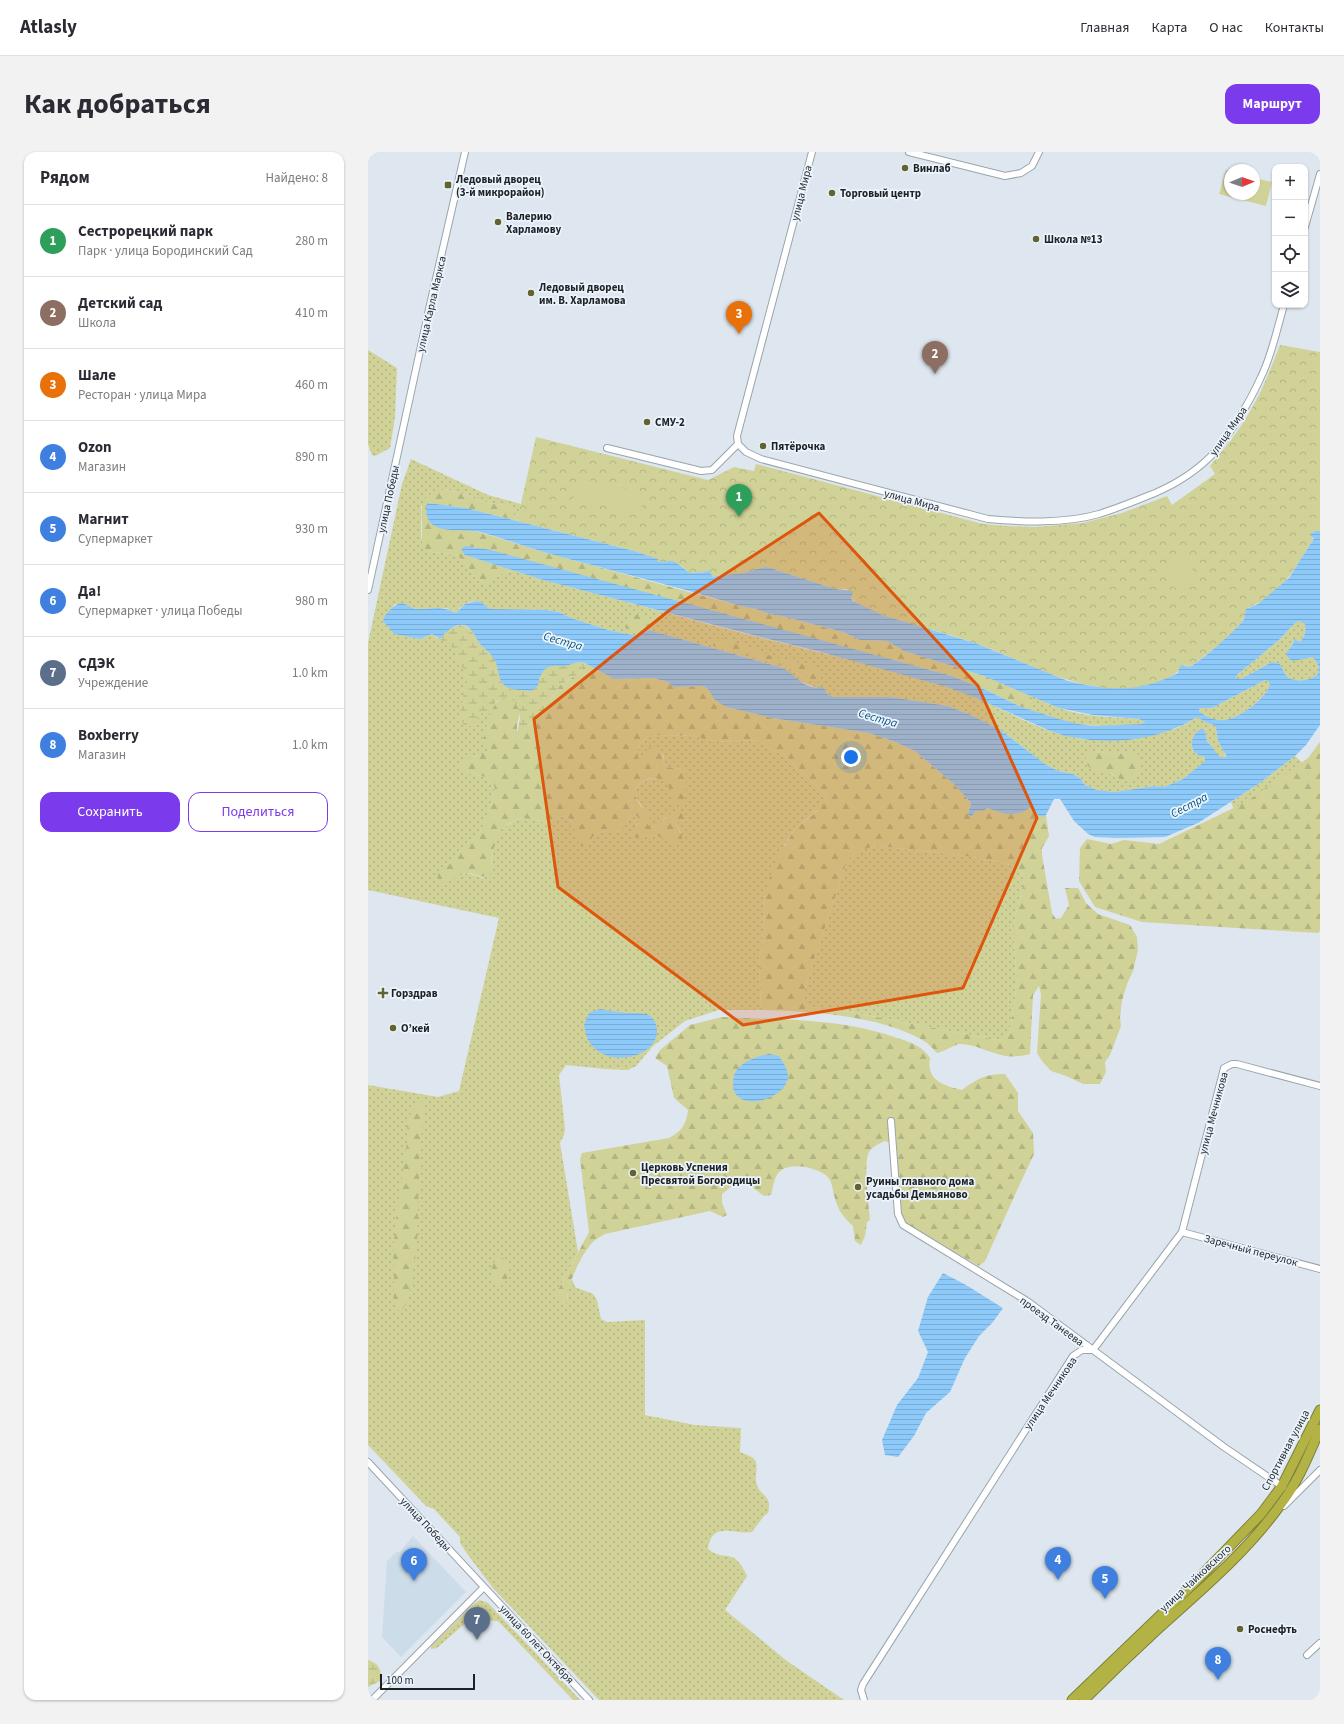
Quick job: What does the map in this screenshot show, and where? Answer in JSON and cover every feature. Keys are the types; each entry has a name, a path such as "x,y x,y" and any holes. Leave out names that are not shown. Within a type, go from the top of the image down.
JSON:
{"highway":[{"name":"Спортивная улица","path":"1270,1520 1289,1493 1317,1433 1320,1410"},
{"name":"Спортивная улица","path":"1271,1501 1317,1433"},
{"name":"улица Чайковского","path":"1072,1700 1229,1548 1271,1501"},
{"name":"улица Чайковского","path":"1084,1700 1211,1580 1270,1520"}],"street":[{"name":"улица Карла Маркса","path":"397,455 465,152"},
{"name":"улица Мира","path":"812,152 737,436 738,444 746,452 782,466 988,519 1026,522 1053,521 1097,514 1121,507 1166,489 1184,478 1211,456 1238,419 1262,377 1283,308"},
{"path":"909,152 1004,176 1021,173 1032,166 1039,152"},
{"path":"1308,216 1320,174"},
{"path":"607,448 701,471 712,470 738,444"},
{"name":"улица Победы","path":"368,590 397,455"},
{"name":"улица Мечникова","path":"864,1700 861,1690 863,1684 1073,1356 1082,1350 1093,1350 1182,1232 1224,1068 1227,1065 1237,1064 1320,1086"},
{"name":"проезд Танеева","path":"890,1121 898,1214 903,1225 1027,1301 1224,1447 1282,1486 1289,1493"},
{"name":"Заречный переулок","path":"1182,1232 1320,1269"},
{"name":"улица Победы","path":"368,1462 484,1587"},
{"name":"улица Чайковского","path":"1270,1520 1320,1470"},
{"path":"372,1700 484,1587"},
{"name":"улица 60 лет Октября","path":"484,1587 589,1700"},
{"path":"1307,1655 1320,1643"}],"highlighted area":[{"path":"819,513 978,686 1037,818 963,988 743,1025 558,887 534,719 671,609"}],"shaded area":[{"path":"413,1536 466,1592 401,1657 382,1637 387,1561 397,1551 399,1553"}],"green space":[{"path":"1224,177 1224,195 1219,194"},
{"path":"1260,179 1272,182 1266,206 1242,200 1260,200"},
{"path":"1280,345 1320,352 1320,531 1315,531 1310,535 1314,537 1288,578 1270,596 1249,607 1242,622 1224,641 1190,667 1185,665 1167,679 1144,687 1128,689 1107,688 1068,680 961,638 902,622 874,612 855,602 847,589 835,589 767,567 738,574 713,577 709,570 705,572 690,573 675,562 658,562 657,559 634,551 517,521 536,437 708,480 734,467 754,471 756,464 983,524 1035,527 1083,523 1122,513 1167,496 1172,505 1215,474 1210,466 1236,434 1254,405"},
{"path":"368,350 397,368 395,417 390,448 375,456 372,455 368,444"},
{"path":"411,459 488,495 521,504 517,521 510,506 477,501 472,497 445,489 421,506 421,538 431,552 454,554 463,560 473,575 484,583 490,583 495,577 512,570 543,580 925,680 966,693 1018,718 1054,732 1073,737 1092,740 1112,740 1137,737 1182,726 1197,717 1214,725 1216,728 1218,741 1225,753 1225,758 1220,758 1207,741 1205,731 1195,753 1205,757 1205,761 1183,779 1164,787 1154,786 1115,792 1097,790 1085,785 1080,778 1073,774 1058,771 1045,764 999,729 971,715 948,706 891,697 835,697 827,694 826,690 803,682 783,668 649,630 637,636 608,630 571,618 559,612 547,610 490,609 483,603 474,601 461,607 456,613 446,608 418,609 395,604 383,621 394,634 420,639 432,634 438,639 448,629 497,665 489,749 484,755 474,756 460,766 468,773 485,777 494,785 495,792 479,834 465,844 452,862 445,865 461,874 468,873 483,878 492,870 493,849 500,830 519,819 550,822 562,816 571,819 574,827 589,844 594,835 609,829 621,832 631,815 637,815 641,820 636,825 635,838 656,835 665,838 681,833 676,823 679,821 688,820 665,817 660,825 651,827 648,825 647,817 633,792 644,781 650,779 663,780 668,784 671,790 672,799 682,769 667,767 664,763 663,754 638,759 638,749 641,742 649,737 659,735 695,736 706,740 728,742 748,740 760,742 773,751 785,755 824,794 826,800 823,805 794,830 785,844 765,895 762,946 759,959 761,1007 758,1010 719,1010 685,1021 653,1046 636,1066 628,1070 566,1065 559,1075 565,1129 560,1143 578,1252 559,1288 568,1299 568,1289 572,1279 575,1287 593,1294 597,1300 601,1319 607,1322 645,1320 645,1415 695,1425 741,1428 740,1452 752,1457 755,1461 757,1466 756,1481 760,1490 769,1502 769,1507 768,1513 752,1532 719,1532 710,1540 708,1549 719,1555 733,1558 742,1567 747,1576 725,1610 787,1661 844,1700 599,1700 493,1588 460,1543 460,1537 434,1509 426,1506 368,1445 368,1085 438,1097 459,1091 499,918 368,890 368,643 402,484","holes":["786,661 799,663 811,682 787,667","1095,751 1111,754 1124,752 1123,780 1109,773"]},
{"path":"578,478 645,493 640,514 573,499"},
{"path":"445,489 472,497 477,501 510,506 517,521 466,508 428,503 443,529 468,530 482,533 547,553 740,606 756,609 769,614 843,632 860,640 887,641 904,651 984,676 1025,692 1034,702 1033,706 1028,708 1021,707 952,676 474,547 465,555 512,570 495,577 490,583 484,583 473,575 463,560 454,554 431,552 423,547 422,505 431,494"},
{"path":"1188,556 1195,577 1174,588 1167,566"},
{"path":"640,614 649,617 652,624 642,630 633,631 626,629 625,626 634,615"},
{"path":"1301,621 1305,624 1304,635 1300,642 1294,639 1293,644 1289,649 1307,658 1314,657 1317,661 1319,669 1318,674 1306,680 1292,679 1285,674 1282,667 1278,663 1272,662 1241,679 1236,679 1237,675 1279,640 1296,622"},
{"path":"460,625 471,630 482,646 494,658 504,685 512,689 531,691 542,672 547,667 554,664 577,662 585,663 580,673 560,685 543,715 529,724 517,740 520,714 519,709 512,699 501,698 496,702 492,710 485,711 471,726 464,726 460,715 465,685 465,670 458,663 453,648 440,639 448,629"},
{"path":"722,638 786,661 813,665 821,673 821,680 817,683 811,682 787,667 716,647 711,644 713,639"},
{"path":"585,663 614,679 653,678 668,682 674,687 703,686 726,707 772,718 869,733 893,741 915,751 955,785 971,803 968,814 971,817 976,811 983,811 988,808 1002,813 1019,813 1031,808 1043,817 1046,815 1049,836 1042,848 1042,855 1052,913 1056,919 1061,918 1069,905 1065,888 1078,888 1086,903 1098,914 1130,925 1137,937 1138,950 1133,971 1122,1001 1120,1017 1121,1026 1110,1055 1105,1062 1106,1072 1100,1084 1083,1084 1051,1071 1037,1053 1041,994 1039,986 1033,995 1030,1054 1018,1056 1005,1056 966,1044 956,1045 937,1053 926,1042 907,1032 887,1025 821,1013 758,1010 761,1007 759,959 762,946 765,895 768,882 778,857 794,830 817,811 826,800 824,794 785,755 773,751 760,742 748,740 728,742 706,740 695,736 659,735 649,737 641,742 638,749 638,759 642,758 647,750 655,747 661,749 664,763 667,767 682,769 686,772 686,794 683,804 675,804 672,802 671,793 668,786 663,781 657,779 651,778 644,780 633,792 641,807 651,813 648,825 651,827 660,825 668,815 674,813 687,815 688,820 679,821 676,823 682,837 681,841 676,845 656,835 635,838 632,831 641,820 636,815 631,815 621,832 609,829 594,835 589,844 581,846 577,839 571,819 562,816 550,822 545,822 531,819 517,819 500,830 492,853 490,875 483,877 466,873 458,876 446,884 438,881 438,873 445,865 452,862 465,844 479,834 495,792 494,785 485,777 468,773 460,766 463,760 483,754 489,749 483,741 491,712 497,702 501,698 513,699 517,704 520,711 517,727 519,737 529,724 543,715 560,685 580,673","holes":["878,846 953,854 995,861 1019,869 1022,874 1023,886 1014,926 1016,970 1015,998 1010,1031 1005,1038 997,1040 850,1012 811,1007 804,1003 804,991 847,861 857,852"]},
{"path":"1265,680 1268,681 1270,685 1263,696 1258,702 1238,716 1225,720 1218,720 1208,717 1199,711 1200,708 1212,708"},
{"path":"1025,692 1050,705 1069,711 1099,716 1139,719 1145,722 1142,724 1103,726 1065,721 1021,707 1028,708 1031,697"},
{"path":"1320,742 1320,931 1318,933 1142,922 1095,907 1079,881 1080,848 1087,839 1111,844 1124,840 1159,844 1246,802 1308,758"},
{"path":"1095,751 1111,754 1124,752 1137,753 1141,759 1137,776 1131,781 1127,781 1111,774 1093,770 1085,762 1087,754"},
{"path":"1295,756 1308,768 1234,810 1231,802 1257,785"},
{"path":"878,846 995,861 1019,869 1022,874 1023,886 1014,926 1016,991 1010,1031 1005,1038 997,1040 850,1012 811,1007 804,1003 804,991 847,861 861,850"},
{"path":"722,1017 831,1023 852,1026 898,1038 922,1049 930,1058 929,1066 931,1072 938,1081 949,1087 962,1090 973,1082 982,1078 1005,1074 1018,1093 1018,1111 1033,1133 1034,1154 985,1261 979,1266 910,1227 901,1219 892,1143 884,1141 869,1152 867,1158 866,1175 870,1220 867,1222 865,1236 861,1245 855,1241 853,1226 843,1216 839,1209 830,1180 821,1172 814,1169 793,1166 779,1172 774,1181 771,1195 764,1196 744,1181 733,1185 722,1194 722,1203 727,1215 723,1217 710,1211 605,1234 598,1238 586,1250 579,1262 569,1287 565,1305 559,1302 557,1295 559,1288 589,1232 580,1159 582,1153 669,1138 677,1133 685,1124 688,1110 674,1098 667,1066 655,1058 660,1050 690,1025"},
{"path":"421,1100 425,1105 425,1109 420,1142 417,1246 409,1298 402,1311 397,1310 394,1297 393,1258 395,1224 407,1142 408,1120 411,1113"},
{"path":"498,1257 508,1260 509,1268 508,1278 500,1286 492,1281 493,1265"},
{"path":"480,1600 488,1603 580,1700 573,1700 498,1621 469,1620 437,1648 431,1649 431,1646 475,1603"},
{"path":"368,1660 377,1665 380,1670 381,1677 380,1681 368,1687"}],"water":[{"name":"Сестра","path":"428,503 466,508 634,551 658,559 658,562 671,561 679,564 690,573 705,572 709,570 713,577 738,574 767,567 835,589 852,591 853,593 851,598 853,601 882,615 975,643 1068,681 1097,687 1111,688 1137,687 1151,684 1178,673 1180,666 1182,665 1190,667 1197,662 1217,646 1242,622 1246,609 1258,604 1289,578 1314,538 1310,535 1315,531 1320,531 1320,725 1306,745 1295,756 1257,785 1198,823 1165,837 1095,837 1088,834 1074,821 1060,799 1054,799 1046,815 1043,817 1038,815 1031,808 1021,813 1007,814 988,808 983,811 976,811 971,817 968,814 971,803 955,785 915,751 893,741 869,733 772,718 726,707 714,699 709,690 703,686 674,687 668,682 653,678 614,679 582,662 564,666 550,666 542,673 538,686 531,691 514,689 504,685 499,676 496,662 493,657 467,626 458,625 446,632 440,639 432,634 420,639 394,634 383,621 386,614 391,609 396,605 403,603 419,609 442,608 456,613 465,604 476,601 481,602 490,609 547,610 559,612 571,618 608,630 637,636 649,630 783,668 808,686 823,687 827,694 835,697 891,697 948,706 971,715 999,729 1045,764 1058,771 1073,774 1080,778 1085,785 1097,790 1115,792 1154,786 1164,787 1183,779 1205,761 1205,757 1198,755 1195,752 1192,744 1193,738 1197,732 1202,729 1205,731 1207,741 1220,757 1225,758 1226,755 1218,741 1216,728 1214,725 1197,717 1168,731 1152,736 1128,740 1090,740 1065,736 947,687 817,651 543,580 465,555 462,548 465,546 491,550 952,676 1021,707 1062,720 1095,726 1142,724 1145,722 1139,719 1093,715 1059,708 984,676 904,651 887,641 860,640 843,632 769,614 756,609 740,606 547,553 484,533 439,528 429,521 426,512","holes":["1301,621 1305,624 1305,633 1303,638 1300,642 1294,639 1293,644 1286,653 1289,659 1293,661 1313,657 1318,665 1318,674 1306,680 1292,679 1285,674 1282,667 1278,663 1272,662 1241,679 1236,679 1237,675 1279,640 1296,622","1265,680 1268,681 1270,685 1263,696 1258,702 1238,716 1225,720 1218,720 1208,717 1199,711 1200,708 1212,708"]},
{"path":"600,1009 649,1015 654,1021 657,1033 653,1043 645,1051 634,1056 621,1058 608,1056 597,1050 588,1040 584,1025 589,1013"},
{"path":"769,1054 779,1056 785,1065 788,1075 786,1084 779,1092 769,1098 758,1101 747,1101 738,1097 733,1089 736,1071 749,1060"},
{"path":"943,1273 966,1285 1003,1308 993,1322 979,1336 965,1358 950,1392 926,1413 914,1436 898,1457 885,1455 882,1440 897,1405 918,1378 928,1352 918,1331 928,1297"}],"place":[{"name":"Винлаб","path":"905,168"},
{"name":"Ледовый дворец (3-й микрорайон)","path":"448,185"},
{"name":"Торговый центр","path":"832,193"},
{"name":"Валерию Харламову","path":"498,222"},
{"name":"Школа №13","path":"1036,239"},
{"name":"Ледовый дворец им. В. Харламова","path":"531,293"},
{"name":"Шале","path":"739,334"},
{"name":"Детский сад","path":"935,374"},
{"name":"СМУ-2","path":"647,422"},
{"name":"Пятёрочка","path":"763,446"},
{"name":"Сестрорецкий парк","path":"739,517"},
{"name":"Горздрав","path":"383,993"},
{"name":"О’кей","path":"393,1028"},
{"name":"Церковь Успения Пресвятой Богородицы","path":"633,1173"},
{"name":"Руины главного дома усадьбы Демьяново","path":"858,1187"},
{"name":"Ozon","path":"1058,1580"},
{"name":"Да!","path":"414,1581"},
{"name":"Магнит","path":"1105,1599"},
{"name":"Роснефть","path":"1240,1629"},
{"name":"СДЭК","path":"477,1640"},
{"name":"Boxberry","path":"1218,1680"}]}
